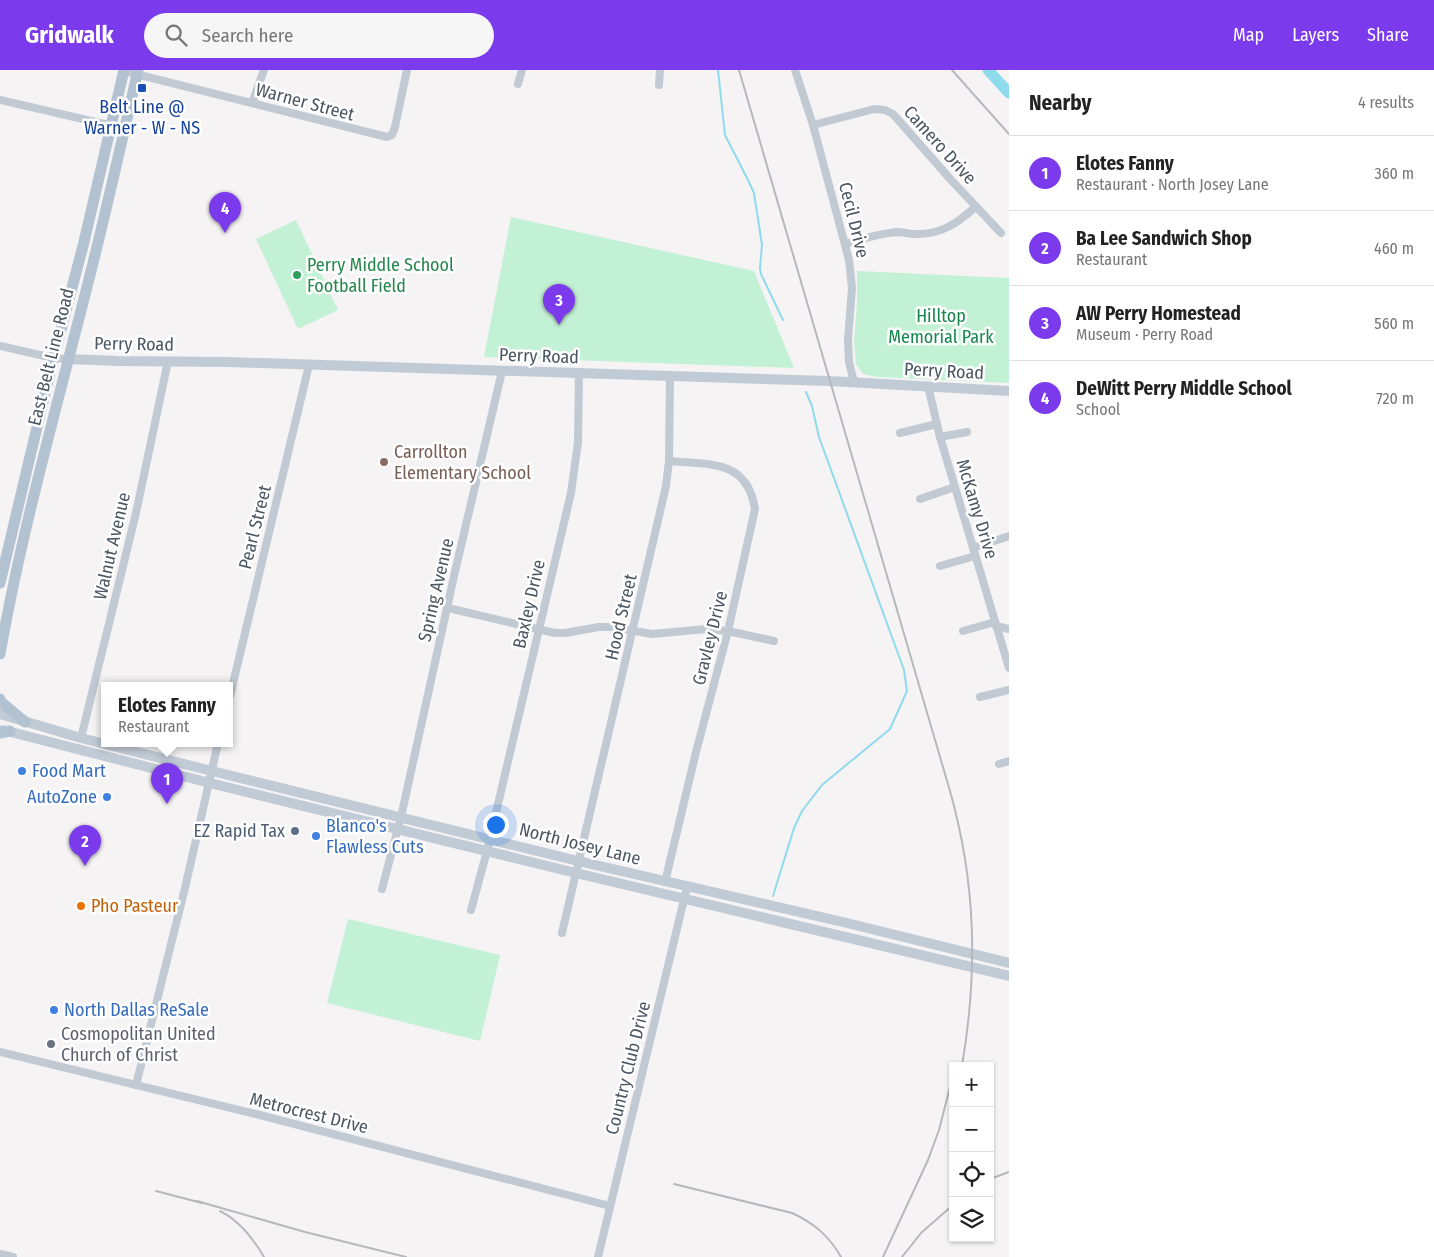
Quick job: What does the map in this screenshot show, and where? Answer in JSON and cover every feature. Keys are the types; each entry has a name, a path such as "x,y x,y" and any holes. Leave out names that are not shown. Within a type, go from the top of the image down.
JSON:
{"main road":[{"name":"East Belt Line Road","path":"0,582 53,358 84,242 124,70"},
{"name":"East Belt Line Road","path":"0,654 8,608 126,129 138,72"},
{"name":"Perry Road","path":"68,359 854,382 1009,391"},
{"path":"0,698 1,702 25,722"},
{"name":"North Josey Lane","path":"0,714 101,743"},
{"name":"North Josey Lane","path":"3,731 576,873 1009,976"},
{"name":"North Josey Lane","path":"116,747 578,861 844,922 1009,963"}],"street":[{"name":"Warner Street","path":"124,70 138,72 379,137 386,137 392,134 395,127 407,70"},
{"path":"252,103 264,70"},
{"path":"518,84 522,70"},
{"path":"658,85 660,70"},
{"name":"Cecil Drive","path":"795,70 813,125 851,273 848,339 849,362 854,382"},
{"path":"0,100 126,129"},
{"name":"Camero Drive","path":"813,125 874,109 885,110 894,114 1001,234"},
{"path":"845,244 875,235 901,232 925,234 948,228 961,220 975,207"},
{"path":"0,346 53,358 68,359"},
{"name":"Walnut Avenue","path":"80,738 136,513 168,361"},
{"name":"Pearl Street","path":"233,683 309,365"},
{"name":"Spring Avenue","path":"382,890 401,817 502,371"},
{"name":"Baxley Drive","path":"471,910 487,851 571,493 578,442 579,373"},
{"name":"Hood Street","path":"562,933 666,486 669,461 670,376"},
{"name":"McKamy Drive","path":"928,386 940,438 1009,668"},
{"path":"900,433 937,424"},
{"path":"940,438 967,432"},
{"name":"Gravley Drive","path":"665,882 696,752 728,631 755,509 753,497 742,479 735,472 724,467 669,461"},
{"path":"920,499 955,487"},
{"path":"940,566 1009,536"},
{"path":"448,608 539,629 565,633 613,626 658,634 692,630 728,631 774,641"},
{"path":"963,631 996,624 1009,629"},
{"path":"980,697 1009,690"},
{"path":"136,1085 217,747"},
{"path":"999,764 1009,761"},
{"name":"Country Club Drive","path":"598,1257 686,887"},
{"name":"Metrocrest Drive","path":"0,1052 610,1206"},
{"path":"0,1254 13,1257"}],"green space":[{"path":"511,217 754,271 794,368 484,357"},
{"name":"Perry Middle School Football Field","path":"296,220 338,310 298,329 256,239"},
{"name":"Hilltop Memorial Park","path":"857,271 1009,278 1009,383 877,377 863,374 856,364 854,341"},
{"path":"348,919 500,955 480,1041 327,1003"}],"waterway":[{"path":"718,70 725,135 754,193 762,245 761,274 783,320"},
{"path":"988,70 1009,93"},
{"path":"773,896 794,828 802,811 822,785 890,729 907,691 904,670 819,437 812,406 806,392"}],"railway":[{"path":"739,70 959,825 965,859 972,927 971,996 963,1062"},
{"path":"952,70 1009,134"},
{"path":"883,1257 928,1160 939,1130 949,1091"},
{"path":"994,1178 1009,1172"},
{"path":"674,1184 792,1213 820,1231 841,1257"},
{"path":"156,1191 202,1203"},
{"path":"197,1201 305,1232 406,1257"},
{"path":"902,1257 921,1233 949,1208"},
{"path":"220,1211 234,1220 245,1231 264,1257"}],"place":[{"name":"Belt Line @ Warner - W - NS","path":"142,88"},
{"name":"DeWitt Perry Middle School","path":"225,233"},
{"name":"Perry Middle School Football Field","path":"297,275"},
{"name":"AW Perry Homestead","path":"559,325"},
{"name":"Carrollton Elementary School","path":"384,462"},
{"name":"Food Mart","path":"22,771"},
{"name":"AutoZone","path":"107,797"},
{"name":"Elotes Fanny","path":"167,804"},
{"name":"EZ Rapid Tax","path":"295,831"},
{"name":"Blanco's Flawless Cuts","path":"316,836"},
{"name":"Ba Lee Sandwich Shop","path":"85,866"},
{"name":"Pho Pasteur","path":"81,906"},
{"name":"North Dallas ReSale","path":"54,1010"},
{"name":"Cosmopolitan United Church of Christ","path":"51,1044"}]}
